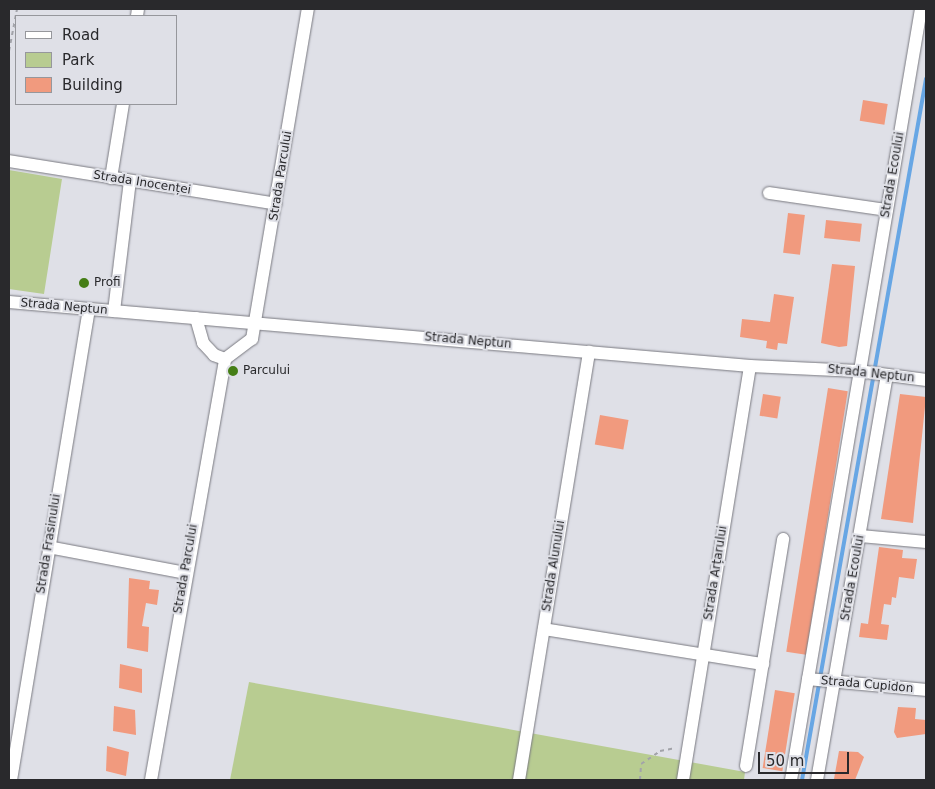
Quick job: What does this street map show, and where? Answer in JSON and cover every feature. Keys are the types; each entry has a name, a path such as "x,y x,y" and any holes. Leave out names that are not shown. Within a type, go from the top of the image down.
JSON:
{"street":[{"name":"Strada Parcului","path":"151,780 185,572 225,359 252,339 256,323 308,9"},
{"name":"Strada Ecoului","path":"791,780 811,680 921,9"},
{"path":"110,178 122,105"},
{"name":"Strada Inocenței","path":"9,161 276,204"},
{"path":"114,311 130,181"},
{"path":"769,193 887,210"},
{"name":"Strada Neptun","path":"9,302 750,366 862,371 926,380"},
{"name":"Strada Frasinului","path":"11,780 48,547 89,309"},
{"path":"196,318 203,343 225,359"},
{"name":"Strada Alunului","path":"519,780 589,352"},
{"name":"Strada Arțarului","path":"683,780 750,366"},
{"name":"Strada Ecoului","path":"817,780 832,682 861,536 884,375"},
{"path":"861,536 926,542"},
{"path":"746,766 783,539"},
{"path":"48,547 185,572"},
{"path":"544,629 763,664"},
{"name":"Strada Cupidon","path":"811,680 926,690"}],"path":[{"path":"9,51 15,20"},
{"path":"640,780 642,764 660,751 688,746"}],"green space":[{"path":"9,170 62,179 44,294 9,289"},
{"path":"249,682 745,772 744,780 230,780"}],"building":[{"path":"863,100 888,104 884,125 860,121"},
{"path":"788,213 805,215 800,255 783,253"},
{"path":"826,220 862,224 860,242 824,238"},
{"path":"832,264 855,266 847,346 839,347 821,343"},
{"path":"774,294 794,297 787,344 778,343 777,350 766,348 767,341 740,337 742,319 770,322"},
{"path":"828,388 848,391 806,655 786,652"},
{"path":"763,394 781,397 777,419 760,416"},
{"path":"900,394 926,397 913,523 881,519"},
{"path":"600,415 629,420 623,450 595,445"},
{"path":"879,547 903,550 902,558 917,559 914,579 899,577 896,598 892,597 891,605 884,604 881,624 889,625 887,640 859,637 861,623 868,624"},
{"path":"129,578 150,581 149,589 159,590 157,605 146,603 142,626 149,627 148,652 127,648"},
{"path":"120,664 142,669 142,693 119,688"},
{"path":"775,690 795,693 782,771 763,768"},
{"path":"114,706 135,710 136,735 113,731"},
{"path":"898,707 916,708 915,719 926,720 926,734 897,738 894,732"},
{"path":"107,746 129,752 126,776 106,771"},
{"path":"839,751 858,752 864,757 855,780 834,779"}],"waterway":[{"path":"802,780 926,79"}],"place":[{"name":"Profi","path":"84,283"},
{"name":"Parcului","path":"233,371"}]}
